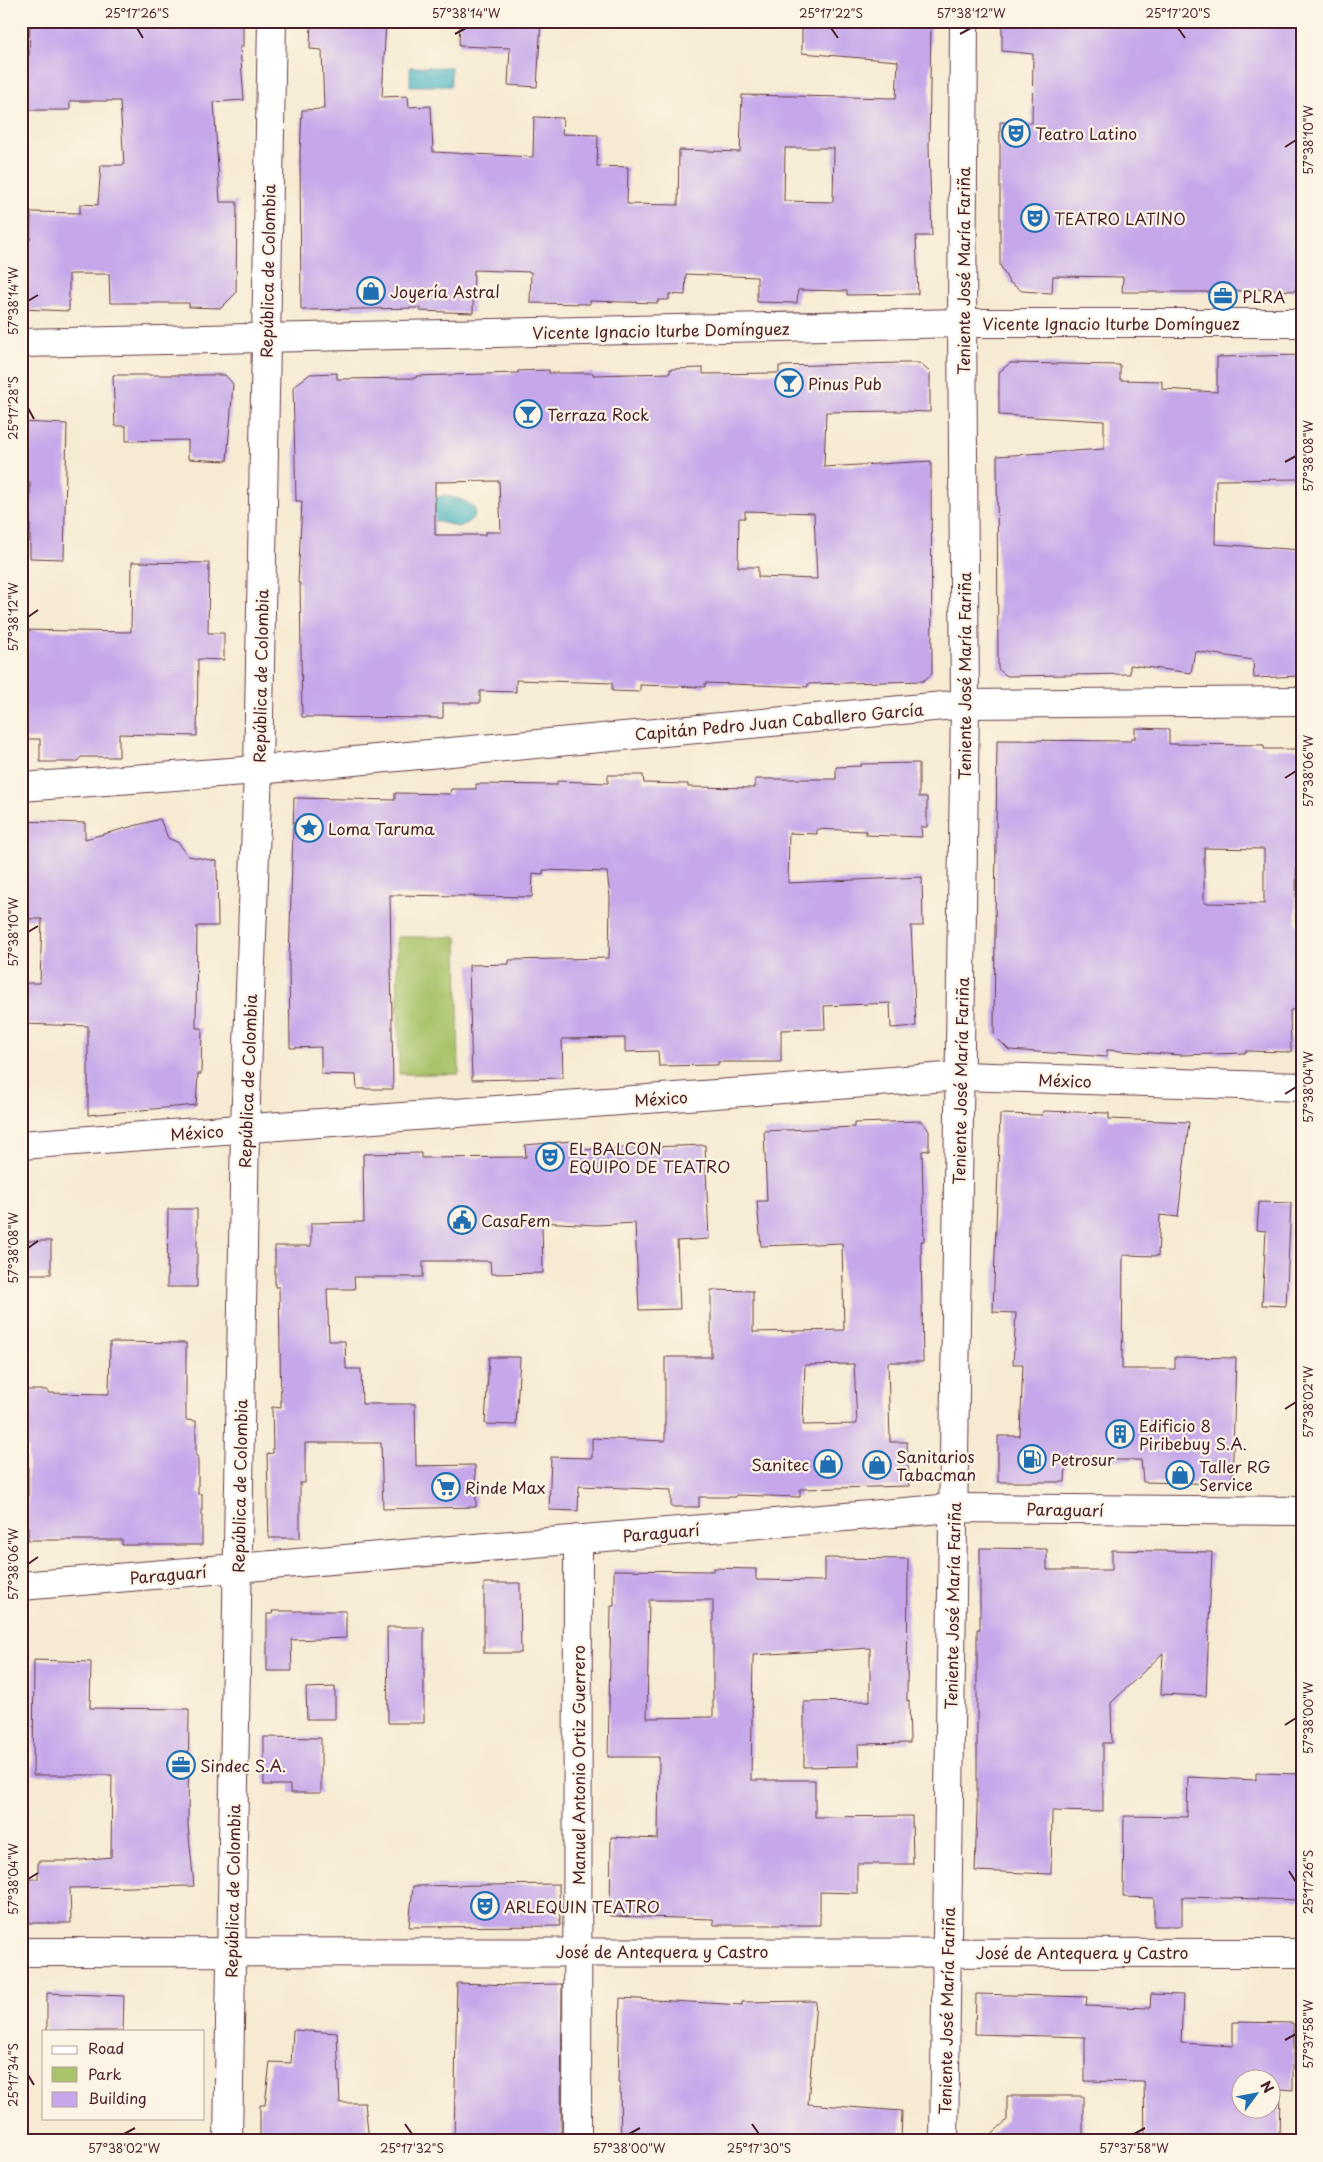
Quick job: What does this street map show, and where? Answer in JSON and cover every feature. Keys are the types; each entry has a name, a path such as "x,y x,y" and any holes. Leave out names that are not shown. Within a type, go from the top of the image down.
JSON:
{"street":[{"name":"República de Colombia","path":"228,2141 245,1128 258,770 272,21"},
{"name":"Teniente José María Fariña","path":"944,2141 965,704 962,323 964,21"},
{"name":"Vicente Ignacio Iturbe Domínguez","path":"21,343 962,323 1302,323"},
{"name":"Capitán Pedro Juan Caballero García","path":"21,787 258,770 965,704 1302,701"},
{"name":"México","path":"21,1145 960,1076 1302,1087"},
{"name":"Paraguarí","path":"21,1586 953,1508 1302,1511"},
{"name":"Manuel Antonio Ortiz Guerrero","path":"577,2141 578,1539"},
{"name":"José de Antequera y Castro","path":"21,1952 1302,1953"}],"green space":[{"path":"397,937 457,937 459,1074 399,1074"}],"water":[{"path":"410,67 451,67 451,86 410,86"},
{"path":"445,495 462,500 473,506 475,510 474,517 458,527 436,521 430,516 430,499"}],"building":[{"path":"30,21 243,21 243,47 240,47 244,100 214,102 220,202 237,202 236,293 221,308 189,307 189,303 110,303 109,274 69,274 69,311 21,309 21,240 30,240 31,212 80,213 80,204 98,205 101,165 124,165 120,101 70,101 70,110 21,110 21,56 29,56"},
{"path":"311,21 386,21 382,97 408,96 409,107 431,106 433,152 533,157 534,117 563,118 562,134 598,135 597,166 628,167 627,204 678,205 679,150 740,152 742,95 896,98 898,61 802,53 802,28 885,27 885,22 931,21 929,147 932,236 916,236 918,294 847,295 847,291 798,290 797,303 757,302 757,277 686,274 685,295 669,294 669,300 658,300 658,303 590,301 590,304 530,303 531,272 474,270 473,313 420,311 420,308 301,310 300,153 302,110 324,109 322,50 310,49","holes":["785,148 834,148 833,202 784,201"]},
{"path":"460,21 541,21 537,87 508,85 510,48 459,46"},
{"path":"1002,21 1302,21 1302,285 1296,285 1296,291 1253,289 1253,292 1218,289 1217,292 1122,292 1123,277 1053,276 1052,293 1022,291 1009,282 1000,265 1000,122 1032,123 1033,54 1002,51"},
{"path":"1302,355 1302,479 1216,480 1215,544 1302,550 1302,676 1254,678 1253,660 1195,651 1191,673 1130,665 1130,674 1007,676 998,669 997,456 1104,449 1104,421 999,415 999,372 1010,363 1120,365 1120,380 1162,381 1162,389 1217,392 1217,357"},
{"path":"919,363 930,372 930,412 826,412 824,467 931,461 932,674 923,681 808,684 808,687 705,683 705,687 640,685 640,692 612,691 612,683 516,680 516,692 480,691 480,703 443,703 443,718 302,717 300,583 298,583 302,501 296,501 293,387 310,374 337,373 337,379 416,378 416,376 518,373 518,371 549,370 549,373 593,373 593,375 670,373 670,369 703,368 703,374 779,373 779,366","holes":["499,481 501,532 485,532 485,535 435,535 435,482","745,511 814,513 817,579 758,577 758,567 738,567 739,518 745,518"]},
{"path":"113,375 225,375 233,384 227,461 188,459 188,440 126,441 126,426 115,426"},
{"path":"21,422 67,424 64,559 30,558 30,482 21,482"},
{"path":"132,562 209,563 208,633 224,633 224,660 198,659 197,736 119,734 119,757 81,757 77,762 40,762 40,739 21,739 21,630 131,632"},
{"path":"1135,728 1169,729 1169,744 1264,745 1264,749 1302,749 1302,789 1297,789 1296,924 1302,924 1302,1010 1290,1010 1291,1052 1245,1051 1245,1053 1181,1055 1107,1050 1107,1057 1009,1050 994,1035 997,740 1131,741 1131,738 1135,738","holes":["1204,848 1264,849 1264,904 1204,903"]},
{"path":"919,763 919,797 927,797 927,827 921,827 922,837 866,835 866,831 817,829 817,834 789,833 788,883 922,877 923,926 911,926 916,1026 891,1028 890,1003 824,1006 825,1029 781,1030 781,1062 718,1062 718,1065 659,1066 658,1051 625,1052 625,1038 562,1039 563,1078 472,1080 469,965 509,964 509,960 609,958 610,897 607,872 543,870 543,874 533,873 532,897 390,895 393,1089 357,1089 356,1075 321,1074 321,1047 290,1048 289,960 294,798 395,800 395,793 450,794 451,789 476,789 476,784 557,785 557,781 608,783 608,775 643,775 644,783 688,784 688,787 755,788 755,779 836,779 836,767 861,766 861,764"},
{"path":"160,819 168,838 179,843 188,856 217,861 218,926 197,926 196,1028 202,1028 201,1074 198,1074 196,1105 88,1115 88,1026 21,1024 21,983 40,983 42,919 21,919 21,821 85,823 85,839"},
{"path":"1043,1111 1109,1113 1109,1119 1189,1122 1178,1217 1160,1215 1158,1256 1123,1255 1122,1369 1175,1369 1175,1357 1236,1358 1232,1484 1143,1482 1141,1460 1066,1460 1065,1482 998,1482 998,1436 1020,1436 1023,1364 1013,1364 1016,1313 993,1312 1000,1114 1042,1115"},
{"path":"921,1121 929,1130 929,1150 922,1151 924,1241 921,1241 923,1362 888,1362 890,1442 907,1442 909,1486 800,1489 800,1497 736,1495 736,1497 699,1497 699,1507 671,1507 671,1490 579,1486 578,1511 549,1510 551,1457 592,1458 592,1438 665,1441 665,1357 711,1357 711,1290 753,1291 753,1332 844,1330 842,1243 761,1246 757,1201 767,1201 764,1131 854,1127 854,1123","holes":["854,1364 857,1424 803,1425 805,1365"]},
{"path":"572,1141 572,1150 705,1145 709,1239 677,1241 680,1309 639,1310 635,1223 596,1225 542,1222 543,1273 491,1274 490,1261 423,1261 423,1277 354,1277 355,1289 327,1289 329,1341 345,1341 346,1369 361,1369 362,1404 415,1404 416,1466 475,1465 476,1507 383,1509 381,1443 305,1443 305,1483 300,1483 300,1538 269,1538 267,1454 273,1453 272,1407 281,1408 279,1287 275,1287 275,1246 311,1246 311,1223 364,1222 363,1154 421,1153 421,1158 526,1157 525,1145"},
{"path":"1259,1202 1291,1203 1286,1306 1262,1305 1266,1231 1257,1230"},
{"path":"168,1209 197,1209 197,1287 167,1287"},
{"path":"21,1241 51,1241 51,1274 21,1274"},
{"path":"110,1342 186,1343 186,1420 196,1421 198,1494 202,1494 202,1545 122,1545 122,1540 28,1540 28,1447 21,1447 21,1390 48,1390 48,1393 109,1394"},
{"path":"489,1357 520,1357 516,1425 485,1424"},
{"path":"980,1548 1047,1549 1047,1570 1112,1570 1112,1550 1212,1552 1206,1696 1161,1694 1163,1653 1111,1703 1112,1743 1103,1743 1103,1812 1052,1811 1051,1874 975,1871 977,1811 977,1629 980,1629"},
{"path":"825,1558 908,1559 907,1701 909,1700 910,1743 858,1744 859,1766 804,1767 804,1702 870,1701 870,1648 753,1655 751,1780 815,1780 815,1817 912,1816 913,1864 857,1864 857,1893 820,1892 820,1925 714,1925 713,1919 610,1916 611,1837 658,1839 659,1757 608,1757 611,1606 614,1606 614,1570 713,1571 713,1568 756,1569 756,1580 825,1581","holes":["649,1600 713,1600 713,1717 647,1718"]},
{"path":"484,1583 520,1583 521,1653 484,1653"},
{"path":"272,1611 346,1611 346,1638 291,1640 292,1671 267,1671 267,1614 273,1614"},
{"path":"387,1627 424,1627 424,1723 388,1723"},
{"path":"34,1660 91,1662 90,1708 189,1709 188,1825 194,1886 70,1888 71,1923 21,1923 21,1879 38,1879 38,1861 71,1861 111,1857 112,1775 33,1775"},
{"path":"335,1687 335,1719 307,1719 306,1688"},
{"path":"264,1737 321,1738 321,1793 290,1793 290,1785 264,1785"},
{"path":"1256,1773 1302,1774 1302,1900 1182,1897 1182,1926 1154,1926 1154,1898 1123,1897 1124,1816 1187,1817 1188,1777 1256,1780"},
{"name":"ARLEQUIN TEATRO","path":"559,1884 560,1926 409,1927 413,1886"},
{"path":"457,1983 562,1984 561,2141 454,2141"},
{"path":"47,1993 124,1996 123,2030 47,2030"},
{"path":"976,1994 1087,1997 1086,2006 1150,2008 1151,1994 1183,1995 1181,2043 1233,2046 1233,2022 1293,2023 1293,2090 1280,2089 1280,2070 1230,2070 1230,2120 1279,2120 1279,2141 1145,2141 1144,2082 1085,2081 1085,2037 975,2034"},
{"path":"620,1998 742,2005 742,2002 816,2001 808,2104 902,2111 901,2141 773,2141 773,2139 621,2141 620,2083 618,2083"},
{"path":"293,2030 337,2033 340,2103 365,2103 369,2141 260,2141 260,2105 265,2105 270,2062 291,2063"},
{"path":"1007,2096 1083,2096 1083,2141 984,2141 1007,2120"}],"place":[{"name":"Teatro Latino","path":"1016,133"},
{"name":"TEATRO LATINO","path":"1035,218"},
{"name":"Joyería Astral","path":"371,291"},
{"name":"PLRA","path":"1223,296"},
{"name":"Pinus Pub","path":"789,383"},
{"name":"Terraza Rock","path":"528,414"},
{"name":"Loma Taruma","path":"309,828"},
{"name":"EL BALCON EQUIPO DE TEATRO","path":"550,1157"},
{"name":"CasaFem","path":"462,1220"},
{"name":"Edificio 8 Piribebuy S.A.","path":"1120,1434"},
{"name":"Petrosur","path":"1032,1459"},
{"name":"Sanitec","path":"828,1464"},
{"name":"Sanitarios Tabacman","path":"877,1465"},
{"name":"Taller RG Service","path":"1180,1475"},
{"name":"Rinde Max","path":"446,1487"},
{"name":"Sindec S.A.","path":"181,1765"},
{"name":"ARLEQUIN TEATRO","path":"485,1906"}]}
